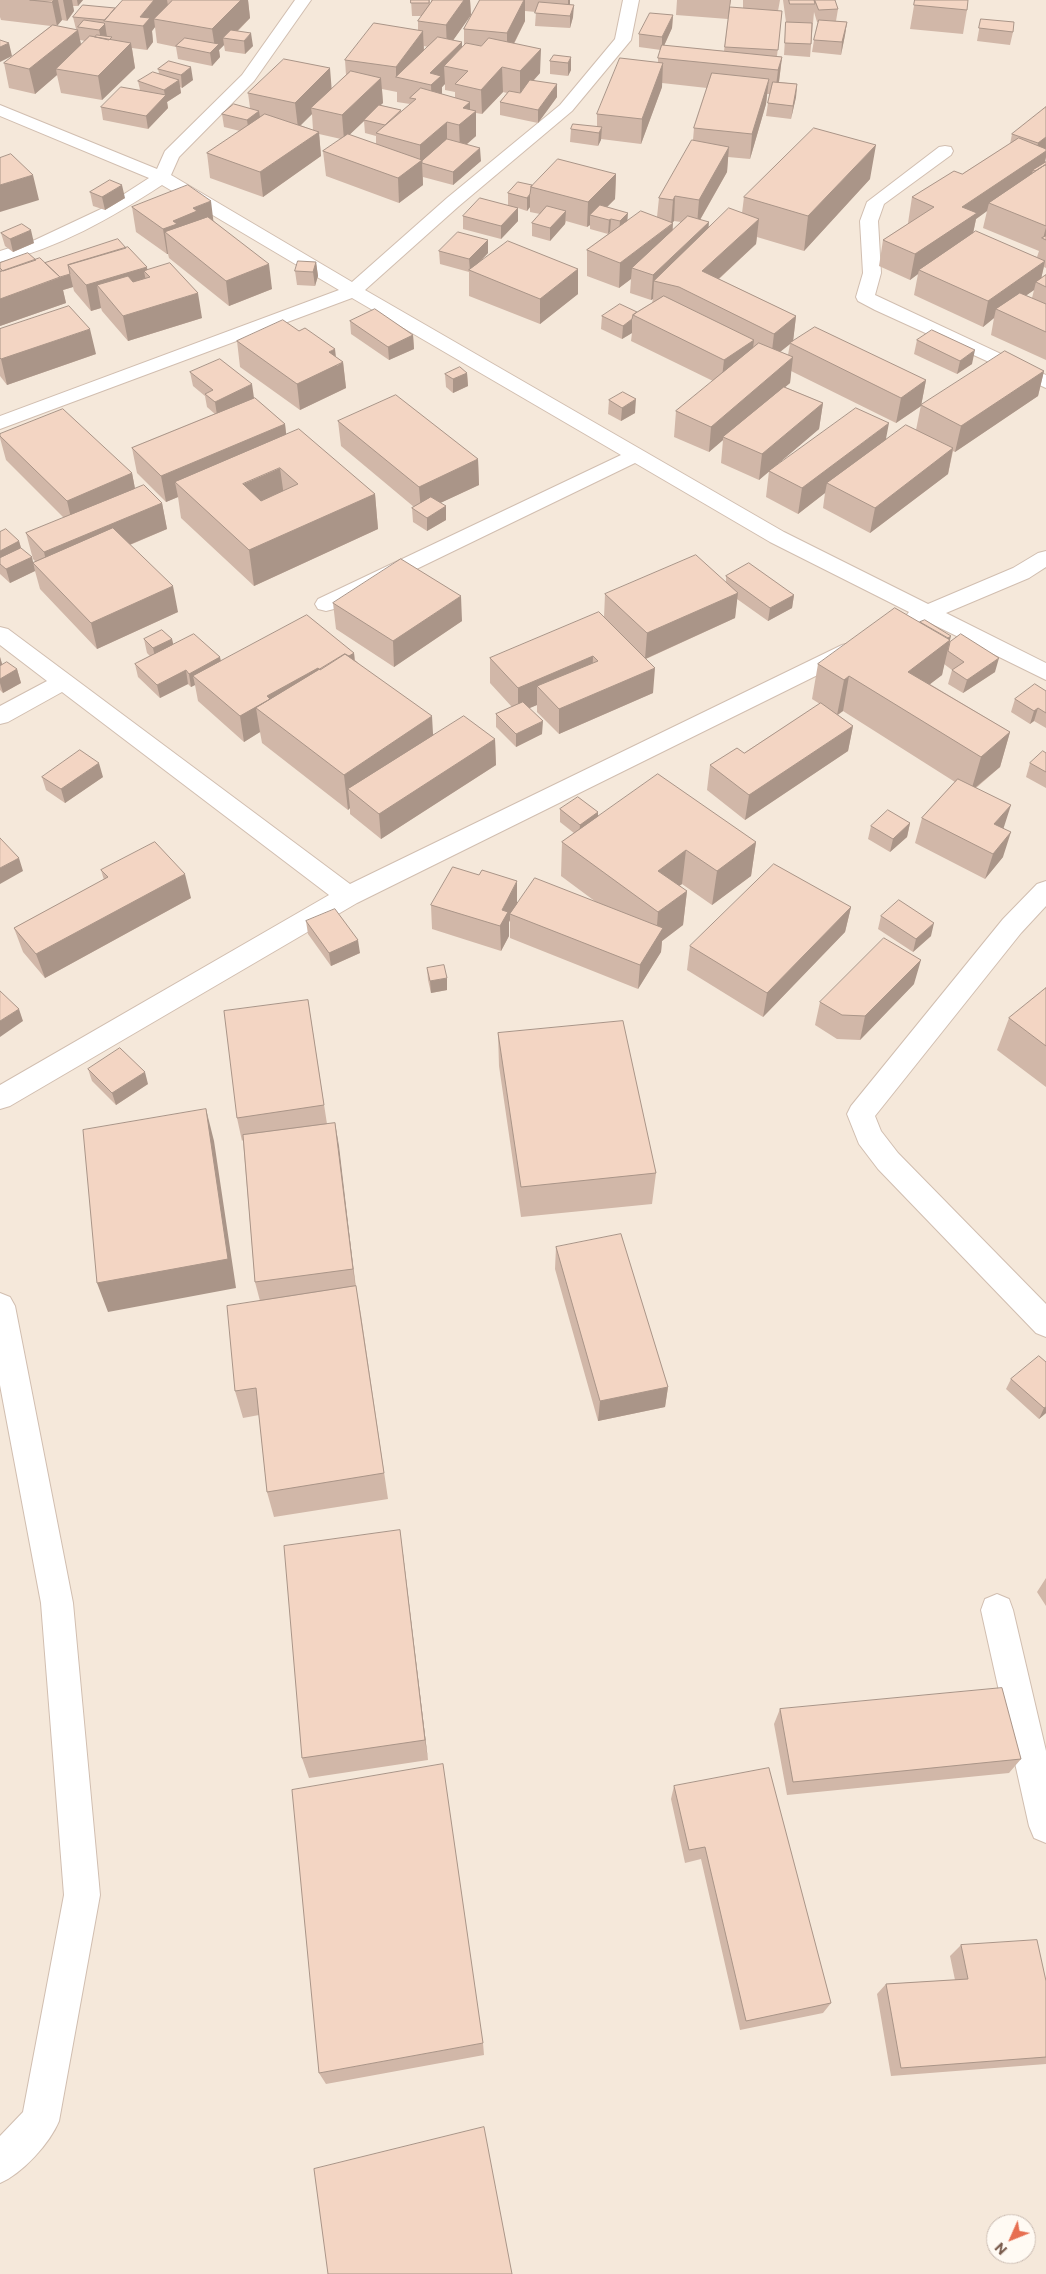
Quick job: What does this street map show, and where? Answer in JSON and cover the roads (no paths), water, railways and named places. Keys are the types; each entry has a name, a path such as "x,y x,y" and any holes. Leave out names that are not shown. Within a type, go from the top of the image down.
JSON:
{"street":[{"path":"0,257 41,244 106,213 162,177 171,155 248,78 303,0"},
{"path":"0,422 353,291 453,202 566,108 623,40 632,0"},
{"path":"0,110 162,177 634,456 777,537 1046,672"},
{"path":"945,151 876,202 869,221 872,273 866,297 1046,382"},
{"path":"326,604 634,456"},
{"path":"892,629 1021,573 1046,558"},
{"path":"0,634 348,896"},
{"path":"0,1098 348,896 866,642"},
{"path":"0,716 63,682"},
{"path":"1046,890 1012,926 861,1114 869,1136 888,1161 1046,1324"},
{"path":"0,1306 57,1602 82,1895 40,2121 0,2164"},
{"path":"997,1610 1046,1826"}]}
